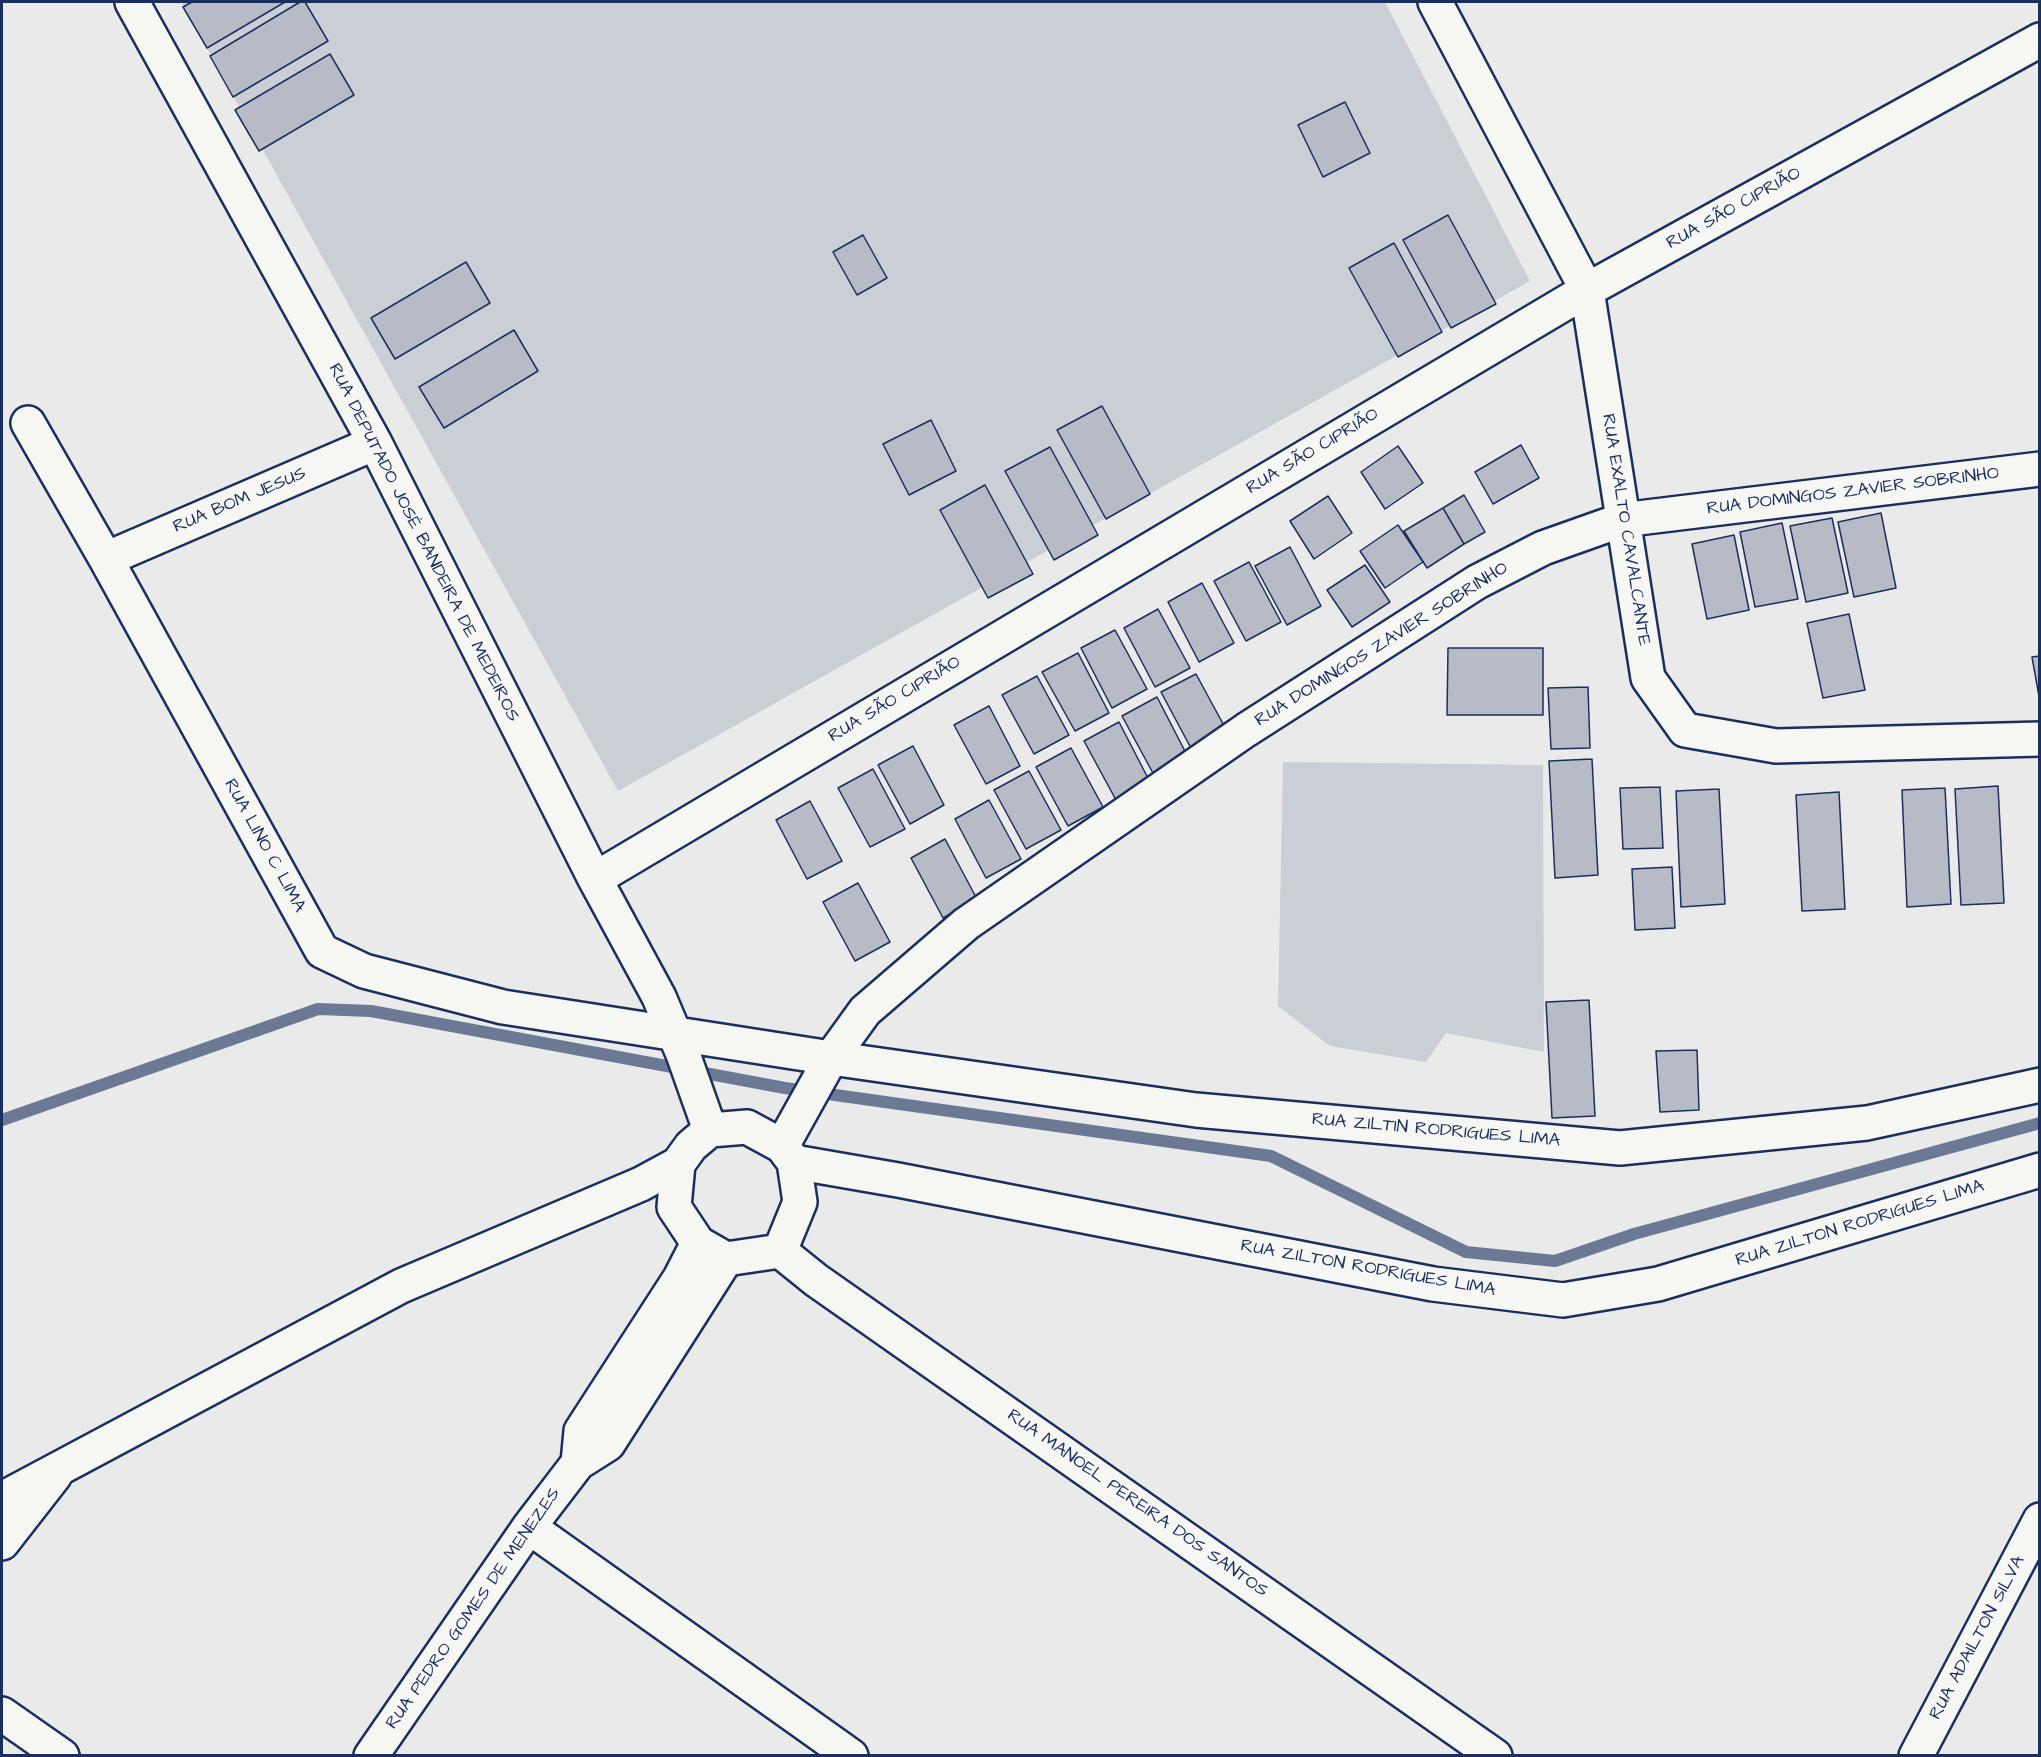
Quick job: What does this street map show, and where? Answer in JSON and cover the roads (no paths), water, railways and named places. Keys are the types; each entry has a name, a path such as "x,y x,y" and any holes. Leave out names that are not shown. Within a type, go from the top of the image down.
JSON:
{"street":[{"name":"RUA DEPUTADO JOSÉ BANDEIRA DE MEDEIROS","path":"132,2 375,443 595,879 658,997 679,1043 710,1130"},
{"name":"RUA EXALTO CAVALCANTE","path":"1435,2 1587,290 1648,678 1685,730 1776,746 2040,739"},
{"name":"RUA SÃO CIPRIÃO","path":"595,879 1587,290 2040,40"},
{"name":"RUA LINO C LIMA","path":"28,423 106,559 322,951 364,971 502,1007 679,1043"},
{"name":"RUA BOM JESUS","path":"106,559 375,443"},
{"name":"RUA DOMINGOS ZAVIER SOBRINHO","path":"789,1154 820,1080 865,1011 966,924 1246,730 1477,582 1543,548 1622,520 2040,470"},
{"path":"679,1043 820,1080"},
{"name":"RUA ZILTIN RODRIGUES LIMA","path":"820,1080 1196,1110 1620,1148 1867,1123 2040,1085"},
{"path":"2,1499 63,1464 400,1286 641,1184 678,1164 691,1146 710,1130 747,1127 789,1154 800,1203 780,1251 726,1259 698,1243 674,1207 678,1164"},
{"name":"RUA ZILTON RODRIGUES LIMA","path":"789,1154 898,1180 1433,1284 1563,1300 1658,1284 2040,1170"},
{"path":"578,1463 580,1431 680,1278 698,1243"},
{"name":"RUA MANOEL PEREIRA DOS SANTOS","path":"780,1251 826,1287 1495,1755"},
{"name":"RUA PEDRO GOMES DE MENEZES","path":"371,1755 529,1527 578,1463 608,1444 726,1259"},
{"path":"2,1543 63,1464"},
{"name":"RUA ADAILTON SILVA","path":"1916,1755 2040,1520"},
{"path":"529,1527 851,1755"},
{"path":"2,1714 62,1755"}],"waterway":[{"path":"2,1120 318,1009 371,1011 785,1088 1271,1156 1466,1252 1555,1261 1634,1234 2040,1123"}]}
